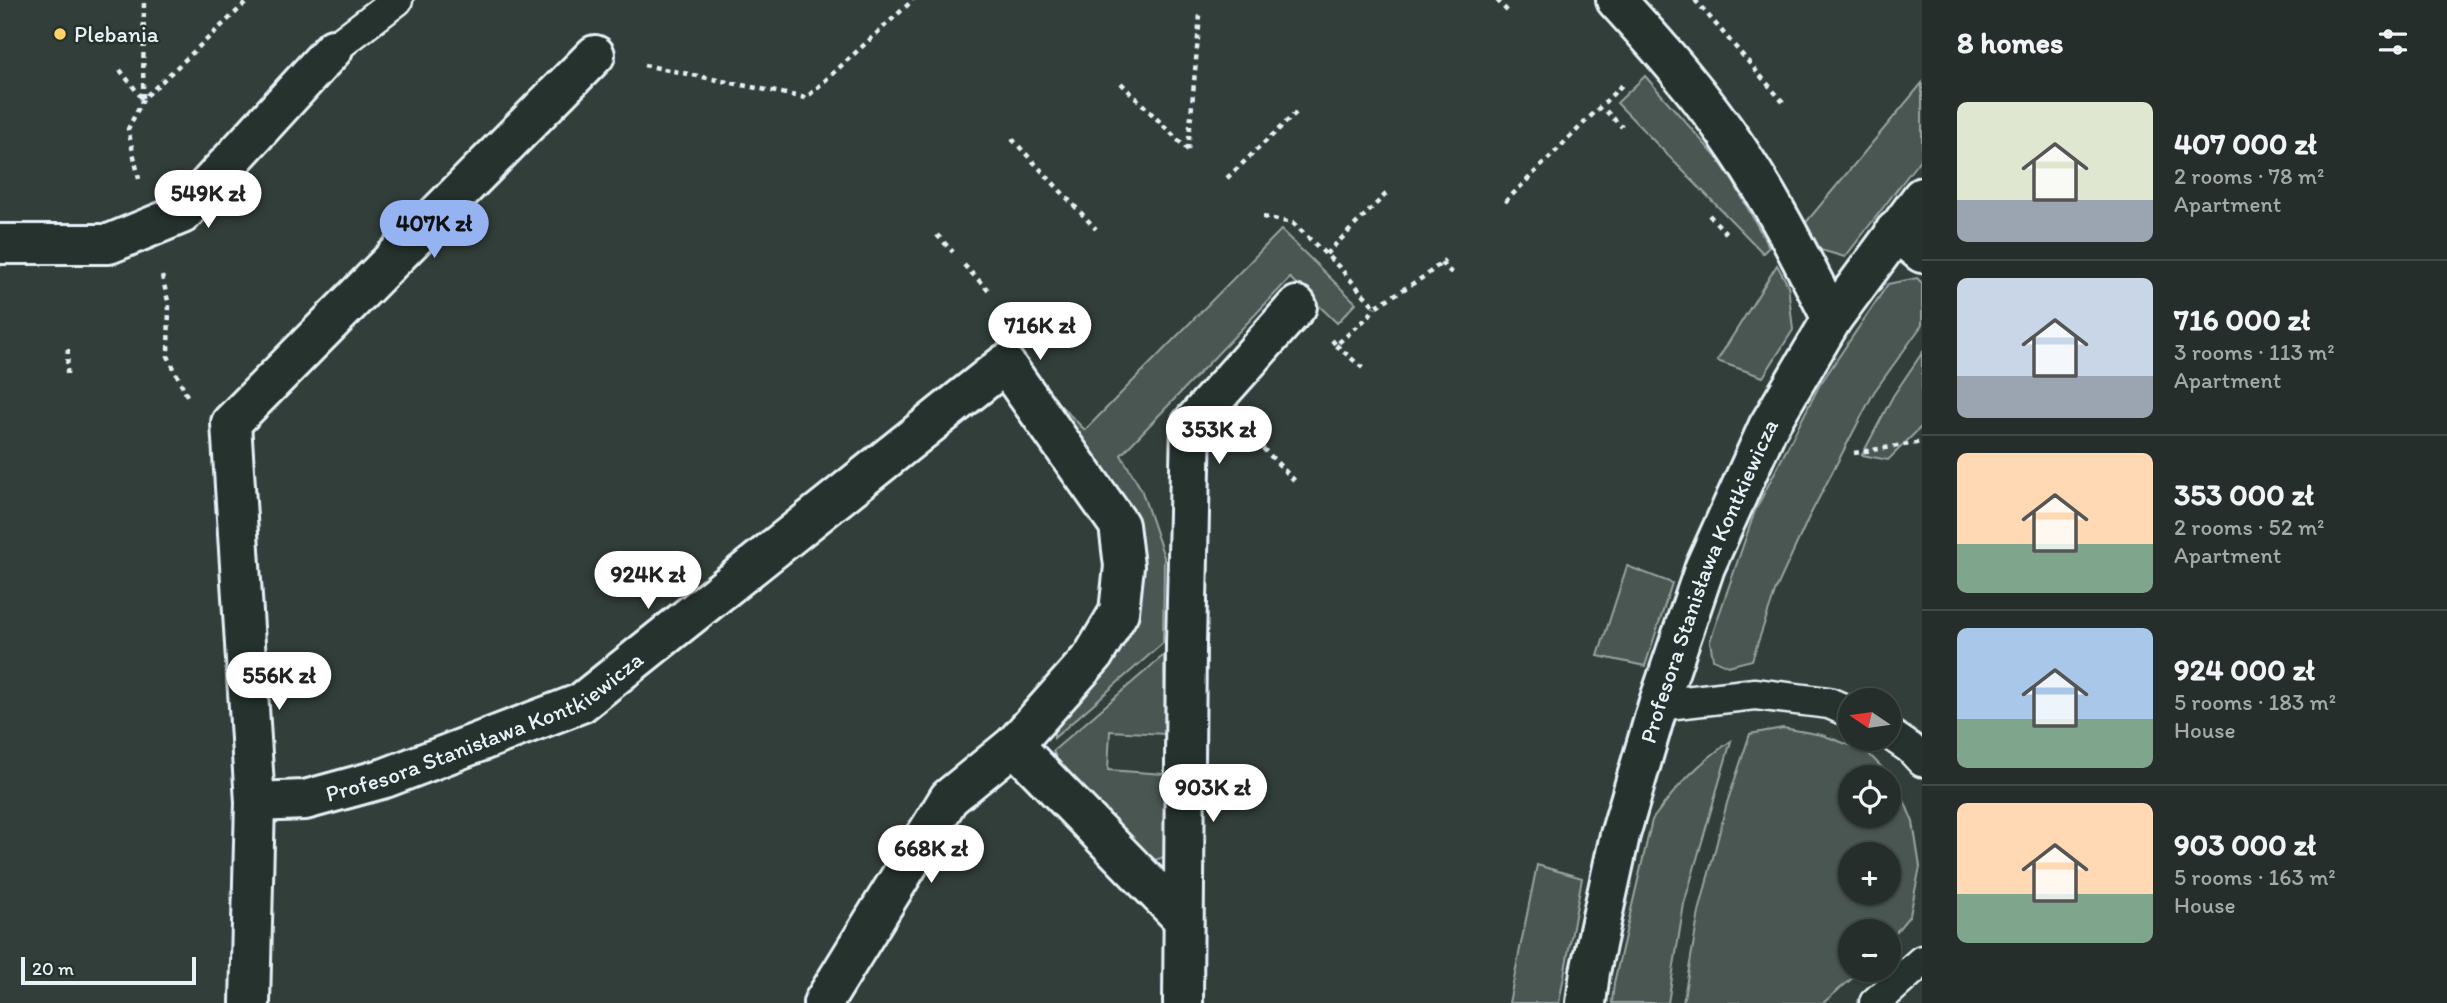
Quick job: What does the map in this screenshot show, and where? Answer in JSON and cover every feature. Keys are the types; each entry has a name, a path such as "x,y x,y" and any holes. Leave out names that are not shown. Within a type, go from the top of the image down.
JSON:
{"street":[{"path":"1616,0 1659,47 1738,149 1788,234 1832,319"},
{"path":"0,244 109,244 182,214 333,49"},
{"path":"250,1003 255,802 231,423 595,55"},
{"name":"Profesora Stanisława Kontkiewicza","path":"1586,1003 1590,972 1620,835 1658,705 1705,568 1762,440 1832,319 1909,242 1922,197"},
{"path":"1183,1003 1182,918 1191,425 1297,306"},
{"name":"Profesora Stanisława Kontkiewicza","path":"255,802 305,800 385,778 581,703 1005,364 1119,525 1124,566 1119,612 1093,656 1014,745 949,798 823,1003"},
{"path":"1014,745 1182,918"}],"lane":[{"path":"333,49 397,0"},
{"path":"1658,705 1755,694 1829,703 1838,707"},
{"path":"1901,742 1922,761"},
{"path":"1875,1003 1922,961"}],"path":[{"path":"143,99 144,0"},
{"path":"128,129 143,99 249,0"},
{"path":"595,55 806,97 913,0"},
{"path":"1497,0 1509,13"},
{"path":"1695,0 1783,102"},
{"path":"1121,83 1188,150 1199,15"},
{"path":"120,70 143,99"},
{"path":"1505,202 1628,79"},
{"path":"1227,178 1299,110"},
{"path":"1606,111 1622,127"},
{"path":"1012,139 1096,229"},
{"path":"1326,254 1387,193"},
{"path":"1709,215 1728,235"},
{"path":"1263,217 1293,223 1375,306"},
{"path":"936,236 953,252"},
{"path":"1346,336 1369,316 1375,306 1443,262 1455,276"},
{"path":"964,265 988,290"},
{"path":"169,305 168,356 189,400"},
{"path":"67,374 68,345"},
{"path":"1336,345 1366,371"},
{"path":"1248,433 1297,483"},
{"path":"1854,453 1922,442"}],"shaded area":[{"path":"1645,76 1718,159 1734,183 1769,247 1763,253 1617,103"},
{"path":"1922,83 1922,157 1845,257 1814,248 1803,226"},
{"path":"1281,230 1356,303 1337,323 1290,278 1121,455 1141,489 1164,557 1163,643 1054,738 1054,725 1140,591 1057,410 1059,404 1085,430"},
{"path":"1777,265 1788,285 1793,330 1763,377 1717,361"},
{"path":"1917,278 1922,283 1922,325 1874,392 1808,519 1776,589 1752,660 1728,666 1713,659 1710,641 1755,511 1819,386 1888,284"},
{"path":"1922,353 1922,426 1888,460 1862,455 1893,396"},
{"path":"1627,566 1672,583 1645,666 1598,656"},
{"path":"1164,655 1165,734 1110,731 1108,770 1164,774 1164,857 1152,861 1062,770 1053,751"},
{"path":"1783,728 1838,741 1838,751 1866,751 1880,765 1838,765 1838,828 1901,828 1901,793 1913,822 1920,867 1910,915 1901,926 1901,919 1838,919 1838,982 1848,982 1823,1003 1683,1003 1699,912 1727,803 1750,734"},
{"path":"1731,741 1684,904 1668,1003 1612,1003 1614,983 1652,820 1688,777"},
{"path":"1537,865 1582,878 1559,1003 1509,1003"}],"place":[{"name":"Plebania","path":"60,34"}]}
